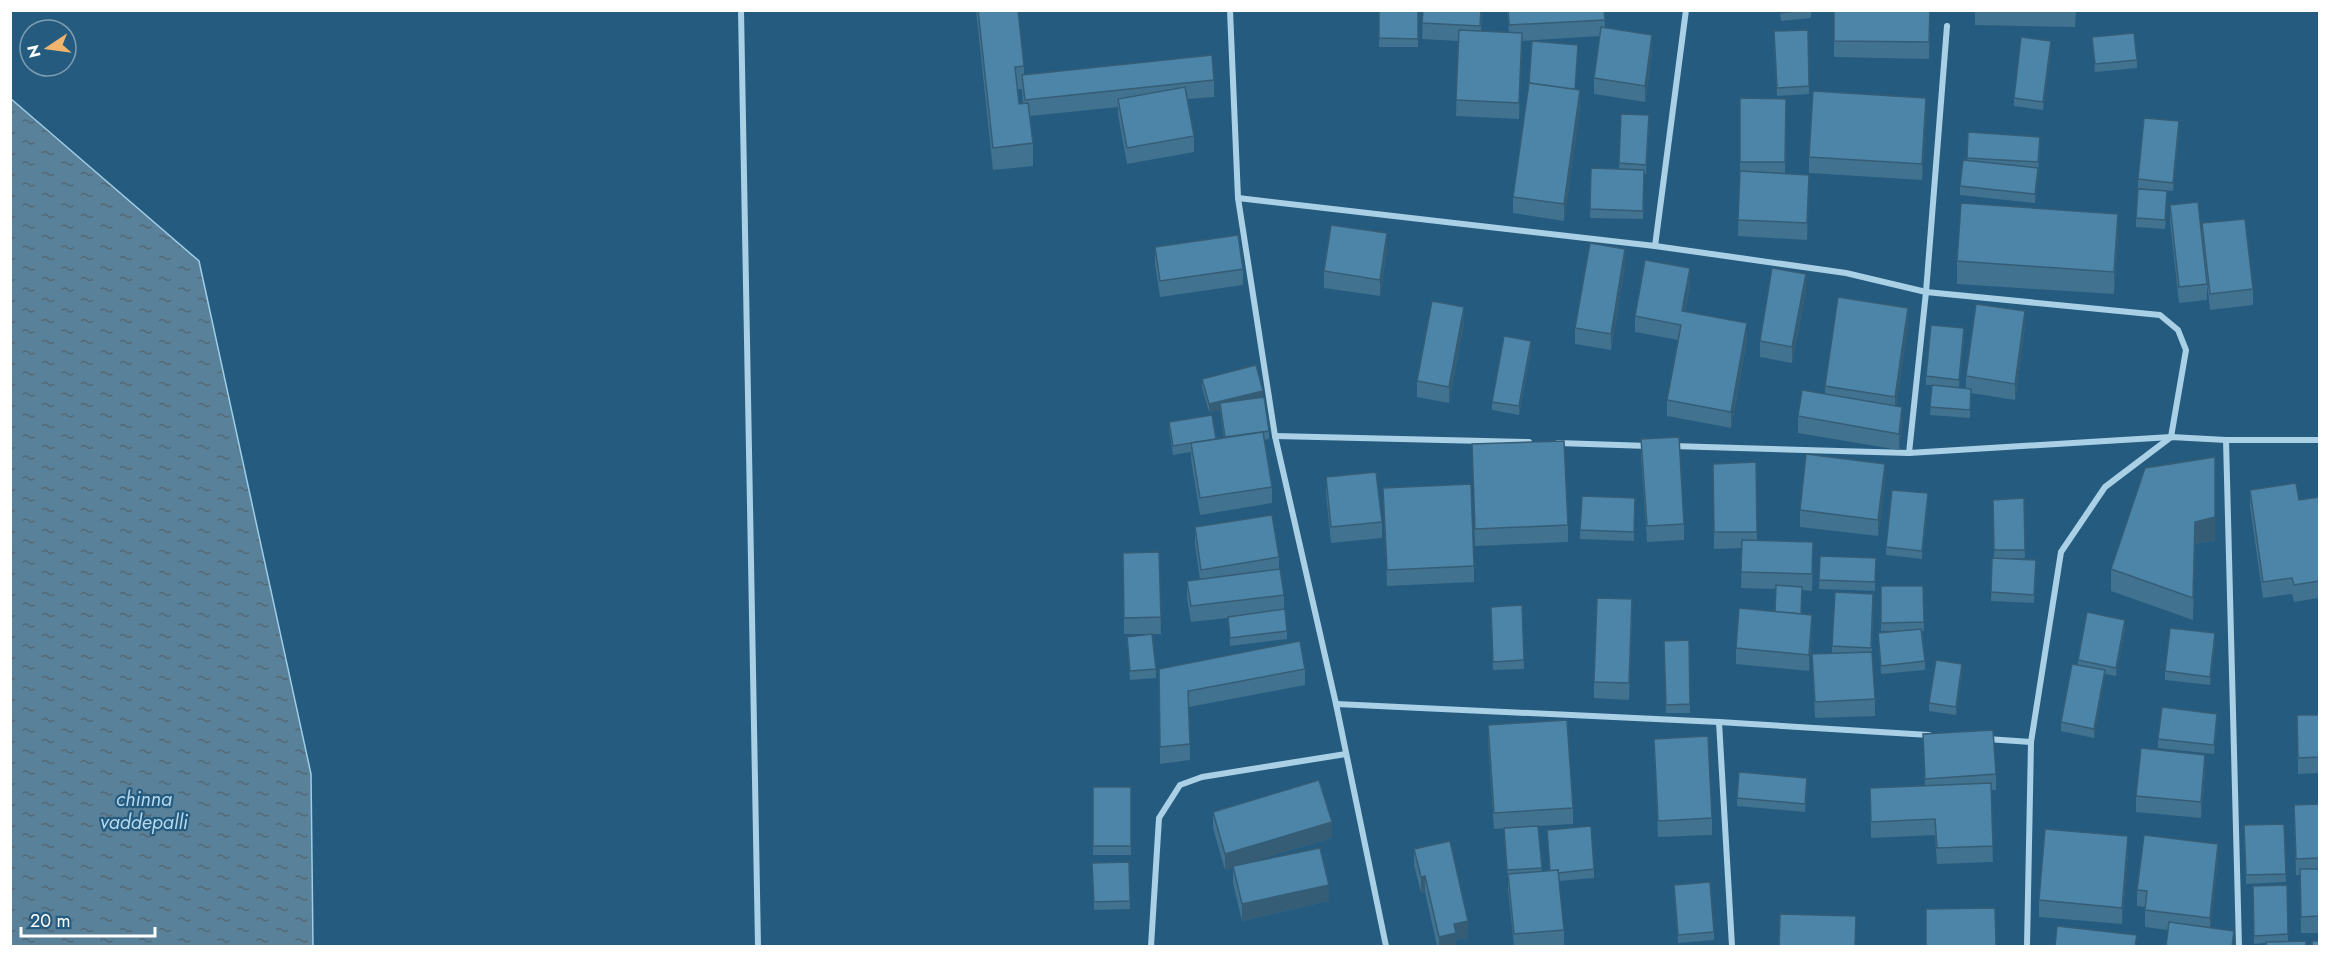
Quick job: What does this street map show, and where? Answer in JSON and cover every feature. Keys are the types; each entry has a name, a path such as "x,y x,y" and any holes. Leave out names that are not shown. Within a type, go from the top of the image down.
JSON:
{"street":[{"path":"741,10 758,946"},
{"path":"1230,10 1239,198 1275,436 1336,704 1386,946"},
{"path":"1655,246 1686,10"},
{"path":"1909,453 1926,292 1947,26"},
{"path":"1239,198 1655,246 1846,273 1926,292 2160,315 2178,330 2186,350 2171,436 2105,487 2061,552 2031,742 2027,946"},
{"path":"1275,436 1538,443"},
{"path":"1670,446 1909,453 2171,436 2226,440 2319,440"},
{"path":"2226,440 2239,946"},
{"path":"1550,443 1658,446"},
{"path":"1336,704 1719,722 1938,736"},
{"path":"1719,722 1732,946"},
{"path":"1985,739 2031,742"},
{"path":"1151,946 1159,818 1180,785 1202,777 1346,754"}],"water":[{"name":"chinna vaddepalli","path":"10,98 199,261 311,774 313,946 11,946"}],"building":[{"path":"978,10 1018,10 1024,66 1015,67 1019,104 1028,103 1033,143 993,148"},
{"path":"1379,10 1418,10 1418,39 1379,38"},
{"path":"1423,10 1481,10 1480,26 1422,23"},
{"path":"1508,10 1604,10 1605,20 1509,25"},
{"path":"1781,10 1804,10 1781,13"},
{"path":"1834,10 1930,10 1929,42 1834,41"},
{"path":"1601,27 1652,35 1645,86 1594,78"},
{"path":"1459,30 1522,33 1519,103 1456,100"},
{"path":"1808,30 1809,86 1777,88 1774,31"},
{"path":"2134,33 2137,60 2095,64 2092,37"},
{"path":"2021,37 2051,41 2043,102 2014,98"},
{"path":"1532,41 1578,45 1575,90 1529,83"},
{"path":"1212,55 1214,80 1025,100 1022,75"},
{"path":"1529,83 1580,90 1564,204 1513,197"},
{"path":"1185,87 1194,136 1127,148 1118,99"},
{"path":"1813,91 1926,98 1922,164 1809,157"},
{"path":"1740,98 1786,99 1785,162 1740,162"},
{"path":"1621,114 1649,115 1646,165 1619,163"},
{"path":"2144,118 2179,121 2173,183 2138,179"},
{"path":"1968,132 2040,137 2038,162 1967,158"},
{"path":"1963,160 2038,168 2035,194 1960,186"},
{"path":"1591,168 1644,170 1643,211 1590,209"},
{"path":"1740,171 1809,175 1807,223 1738,220"},
{"path":"2138,189 2167,191 2165,220 2136,218"},
{"path":"2198,202 2207,284 2179,287 2170,205"},
{"path":"1961,203 2118,214 2114,272 1957,261"},
{"path":"2245,219 2253,289 2210,294 2202,223"},
{"path":"1331,225 1387,233 1380,280 1324,271"},
{"path":"1238,235 1243,269 1160,281 1155,247"},
{"path":"1590,243 1625,249 1611,334 1575,328"},
{"path":"1645,260 1690,268 1682,311 1747,323 1731,412 1667,400 1681,325 1635,316"},
{"path":"1772,268 1806,274 1792,347 1760,341"},
{"path":"1838,297 1908,308 1895,397 1825,386"},
{"path":"1432,301 1464,307 1449,387 1417,381"},
{"path":"1976,304 2025,311 2015,384 1966,376"},
{"path":"1931,325 1964,328 1959,380 1926,376"},
{"path":"1504,336 1531,341 1519,406 1492,402"},
{"path":"1256,365 1263,391 1209,404 1202,379"},
{"path":"1932,385 1971,389 1970,410 1930,407"},
{"path":"1802,390 1902,407 1899,434 1798,416"},
{"path":"1264,397 1269,431 1225,437 1220,403"},
{"path":"1212,415 1216,439 1173,446 1169,422"},
{"path":"1263,432 1272,487 1200,498 1191,443"},
{"path":"1679,437 1684,524 1647,526 1641,439"},
{"path":"1564,441 1568,525 1475,529 1472,444"},
{"path":"1806,454 1885,464 1878,520 1800,510"},
{"path":"2215,457 2215,517 2195,522 2193,598 2111,569 2145,468"},
{"path":"1756,462 1757,532 1714,532 1713,464"},
{"path":"1376,472 1382,522 1331,527 1326,477"},
{"path":"2296,483 2299,500 2319,497 2319,581 2294,585 2292,578 2263,582 2250,490"},
{"path":"1471,484 1474,566 1387,570 1383,488"},
{"path":"1892,490 1928,493 1922,551 1886,547"},
{"path":"1582,496 1635,498 1634,532 1580,530"},
{"path":"2024,498 2025,550 1994,550 1993,500"},
{"path":"1272,515 1279,557 1201,570 1195,527"},
{"path":"1742,540 1813,542 1812,574 1741,572"},
{"path":"1159,552 1161,617 1124,618 1123,553"},
{"path":"1820,556 1876,558 1875,582 1819,580"},
{"path":"1992,558 2036,560 2034,595 1991,592"},
{"path":"1280,569 1284,595 1191,606 1187,581"},
{"path":"1776,585 1802,587 1801,614 1775,612"},
{"path":"1881,586 1923,586 1924,622 1881,623"},
{"path":"1835,592 1873,594 1871,648 1832,646"},
{"path":"1597,598 1632,599 1629,683 1594,682"},
{"path":"1522,605 1524,660 1493,662 1491,607"},
{"path":"1739,608 1812,615 1809,655 1736,648"},
{"path":"1285,609 1287,631 1230,638 1228,617"},
{"path":"2087,612 2125,620 2116,668 2078,660"},
{"path":"2170,628 2215,633 2210,677 2165,671"},
{"path":"1921,629 1925,661 1881,666 1878,633"},
{"path":"1152,634 1156,669 1130,671 1127,637"},
{"path":"1689,640 1690,704 1666,705 1664,641"},
{"path":"1300,641 1305,669 1188,691 1190,744 1160,747 1159,669"},
{"path":"1872,652 1875,699 1815,702 1812,654"},
{"path":"1936,660 1962,664 1956,707 1929,703"},
{"path":"2072,664 2105,670 2094,729 2061,722"},
{"path":"2162,707 2217,714 2214,745 2158,739"},
{"path":"2297,715 2319,715 2319,757 2298,758"},
{"path":"1567,720 1573,808 1494,813 1488,725"},
{"path":"1993,730 1996,774 1925,779 1923,734"},
{"path":"1708,736 1712,818 1658,821 1654,739"},
{"path":"2141,748 2205,755 2201,802 2136,796"},
{"path":"1739,772 1807,778 1805,804 1737,798"},
{"path":"1319,780 1332,822 1225,854 1213,812"},
{"path":"1991,783 1993,846 1937,848 1935,819 1871,822 1870,788"},
{"path":"1093,787 1131,787 1131,846 1093,846"},
{"path":"2319,804 2319,858 2296,859 2294,805"},
{"path":"2284,824 2286,874 2246,875 2244,825"},
{"path":"1538,826 1542,868 1507,870 1504,828"},
{"path":"1591,826 1594,869 1558,873 1558,870 1550,871 1547,830"},
{"path":"2045,829 2128,836 2122,908 2039,900"},
{"path":"2144,835 2218,844 2210,918 2145,910 2147,891 2137,890"},
{"path":"1450,841 1468,921 1454,924 1456,933 1439,937 1425,876 1421,877 1414,849"},
{"path":"1320,848 1329,885 1242,904 1233,866"},
{"path":"1129,862 1130,901 1094,902 1092,863"},
{"path":"2300,869 2319,869 2319,916 2301,917"},
{"path":"1558,870 1564,930 1514,934 1508,874"},
{"path":"1710,882 1714,932 1678,935 1674,885"},
{"path":"2287,885 2288,934 2254,936 2253,886"},
{"path":"1995,908 1996,946 1926,946 1926,909"},
{"path":"1780,914 1856,916 1855,946 1779,946"},
{"path":"2169,922 2234,931 2232,946 2166,946"},
{"path":"2057,926 2137,935 2135,946 2055,946"},
{"path":"2306,941 2306,946 2266,946 2266,942"},
{"path":"2312,941 2319,941 2319,946 2312,946"}]}
